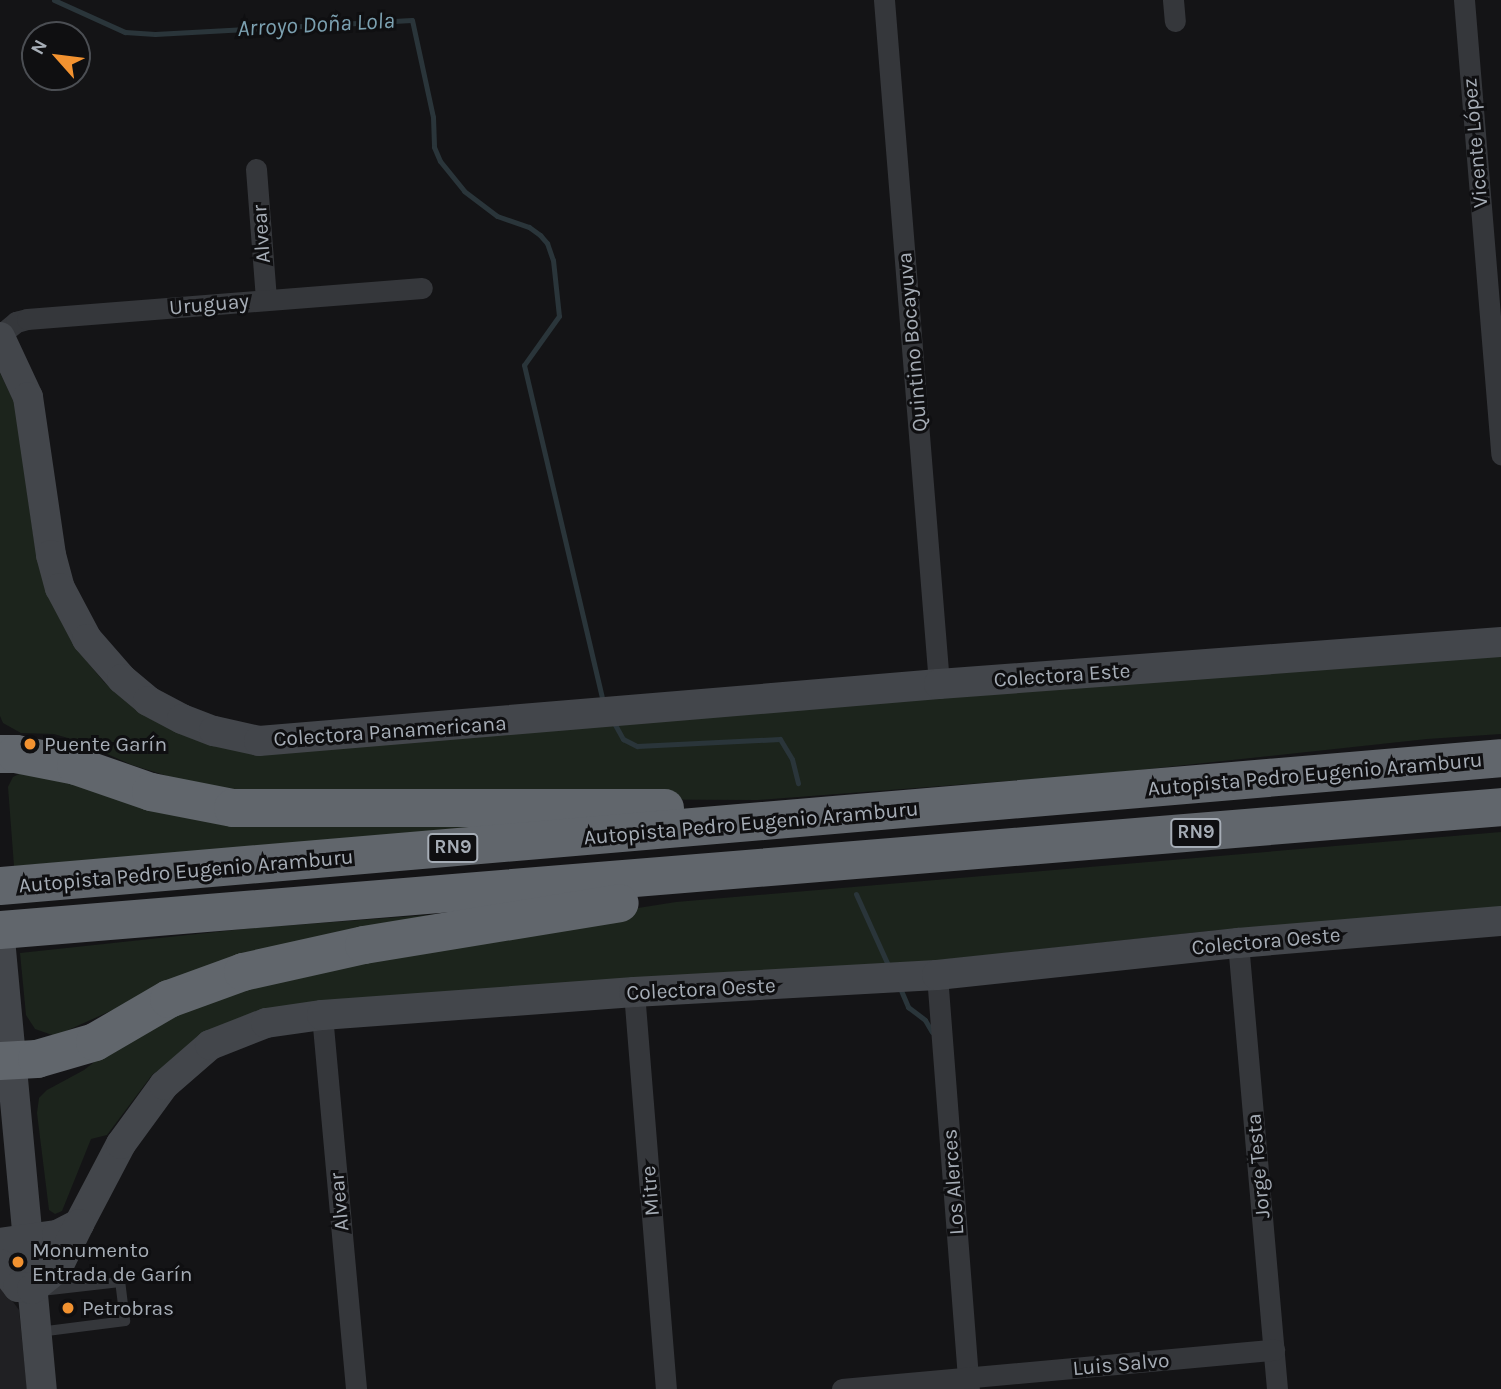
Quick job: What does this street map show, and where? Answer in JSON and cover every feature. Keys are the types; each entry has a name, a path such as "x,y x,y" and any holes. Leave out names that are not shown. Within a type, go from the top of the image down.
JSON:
{"highway":[{"path":"0,754 16,754 76,766 151,792 233,808 905,810"},
{"name":"Autopista Pedro Eugenio Aramburu","path":"0,886 1501,758"},
{"name":"Autopista Pedro Eugenio Aramburu","path":"0,930 1501,807"},
{"path":"1305,824 1501,818"},
{"path":"7,1062 57,1055 95,1042 169,999 243,972 303,957 891,858"}],"street":[{"name":"Quintino Bocayuva","path":"884,0 939,684"},
{"name":"Vicente López","path":"1464,0 1501,454"},
{"name":"Alvear","path":"256,169 267,299"},
{"name":"Uruguay","path":"0,336 16,322 27,319 422,288"},
{"name":"Colectora Panamericana","path":"0,336 28,397 51,555 60,588 87,639 101,658 148,701 182,719 214,731 260,741 609,714"},
{"name":"Colectora Este","path":"609,714 939,684 1501,642"},
{"name":"Colectora Oeste","path":"32,1291 57,1269 121,1144 149,1103 182,1068 210,1045 266,1023 322,1015 634,992 925,976 1238,943 1501,920"},
{"path":"0,939 6,1006 14,1241 32,1291 42,1389"},
{"name":"Jorge Testa","path":"1238,943 1278,1389"},
{"name":"Los Alerces","path":"925,976 969,1383"},
{"name":"Mitre","path":"634,992 666,1389"},
{"name":"Alvear","path":"322,1015 356,1389"},
{"path":"14,1241 57,1235 79,1224"},
{"path":"0,1265 18,1287 32,1291"},
{"name":"Luis Salvo","path":"842,1389 969,1383 1274,1350"}],"lane":[{"path":"32,1291 120,1282 125,1321 36,1333"}],"shaded area":[{"path":"0,373 15,404 34,540 47,593 75,647 104,682 140,712 203,740 826,705 1501,655 1501,734 1427,739 1102,774 758,800 557,799 209,789 132,765 78,741 54,734 21,733 3,723 0,716"},
{"path":"23,772 519,827 14,866 8,787 13,777"},
{"path":"1501,832 1501,911 1218,930 198,1041 152,1075 107,1135 91,1139 62,1211 55,1214 49,1210 37,1113 39,1098 47,1090 84,1070 120,1042 141,1020 359,952 676,902"},
{"path":"545,906 137,999 55,1036 35,1029 26,1015 20,953 253,928"},
{"path":"0,1284 19,1310 27,1389 0,1389"}],"waterway":[{"name":"Arroyo Doña Lola","path":"54,0 125,32 155,34 412,20 433,117 434,147 440,161 464,191 497,216 529,227 540,235 547,243 553,260 559,316 524,365 603,703"},
{"path":"613,721 623,739 637,746 780,739 792,759 798,783"},
{"path":"856,894 889,967"},
{"path":"900,988 908,1007 925,1020 932,1032"}],"place":[{"name":"Puente Garín","path":"30,744"},
{"name":"Monumento Entrada de Garín","path":"18,1262"},
{"name":"Petrobras","path":"68,1308"}]}
